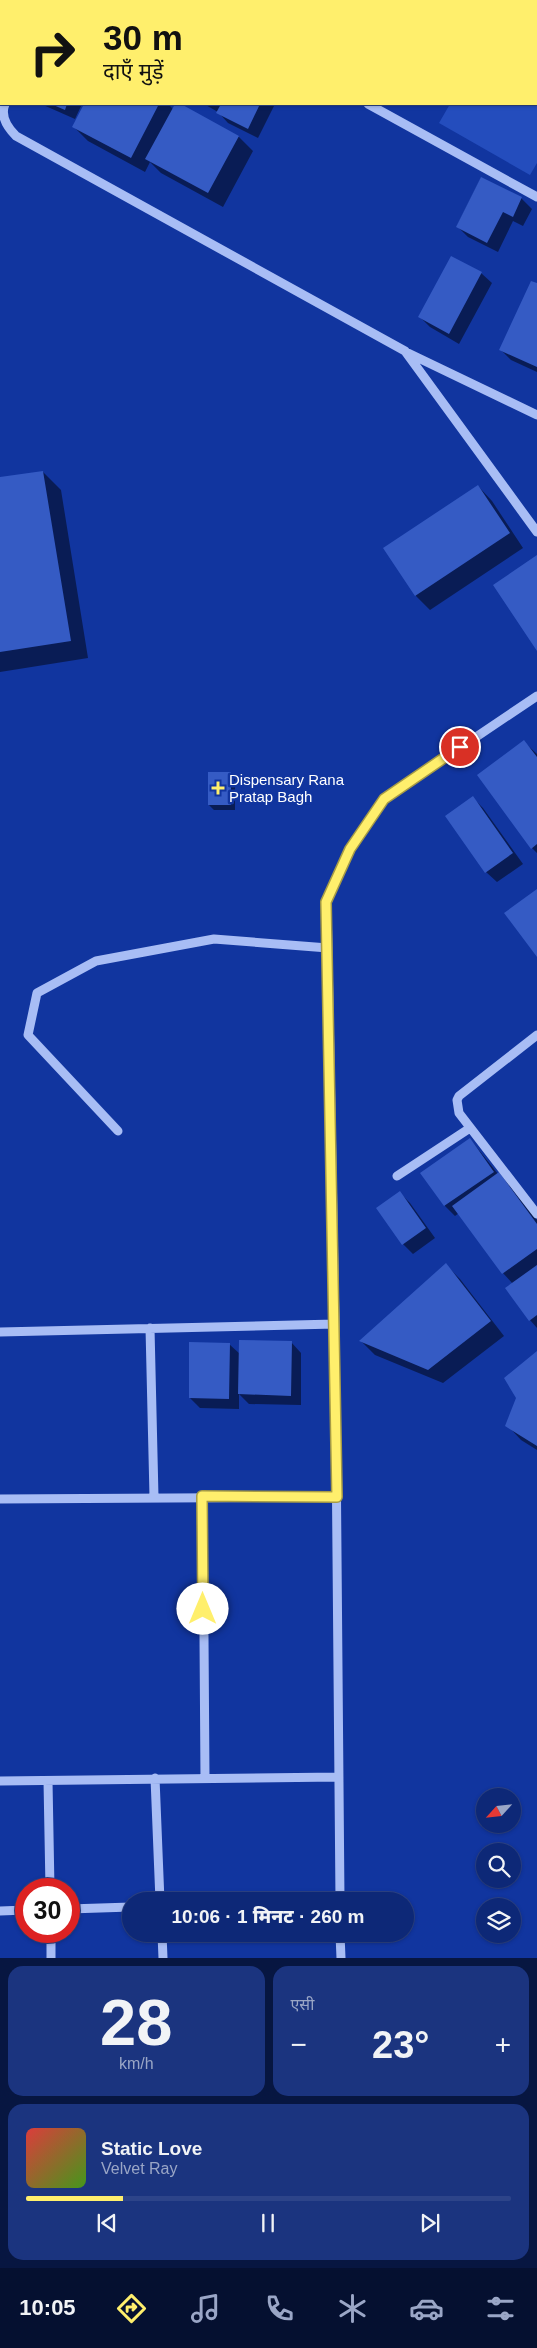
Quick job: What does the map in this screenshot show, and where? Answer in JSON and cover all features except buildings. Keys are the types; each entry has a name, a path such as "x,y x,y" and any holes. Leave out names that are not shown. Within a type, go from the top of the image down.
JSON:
{"street":[{"path":"5,105 4,118 8,128 16,136 405,351 537,415"},
{"path":"370,105 537,197"},
{"path":"405,351 537,532"},
{"path":"340,1892 335,1324 326,902 350,849 384,799 537,696"},
{"path":"118,1131 28,1035 37,994 96,961 214,939 328,948"},
{"path":"537,1035 459,1096 457,1100 459,1113 537,1214"},
{"path":"397,1176 470,1128"},
{"path":"0,1332 335,1324"},
{"path":"150,1328 154,1497"},
{"path":"0,1499 202,1496 337,1497"},
{"path":"202,1496 205,1778"},
{"path":"0,1781 339,1777"},
{"path":"155,1778 160,1892"},
{"path":"48,1781 50,1878"},
{"path":"80,1909 122,1907"},
{"path":"0,1911 15,1910"},
{"path":"162,1942 162,1958"},
{"path":"340,1942 341,1958"},
{"path":"51,1943 51,1958"}],"shaded area":[{"path":"449,105 537,105 537,163 530,175 439,123"}],"place":[{"name":"Dispensary Rana Pratap Bagh","path":"218,788"}],"route":[{"path":"203,1609 202,1496 337,1497 326,902 350,849 384,799 460,747"}]}
